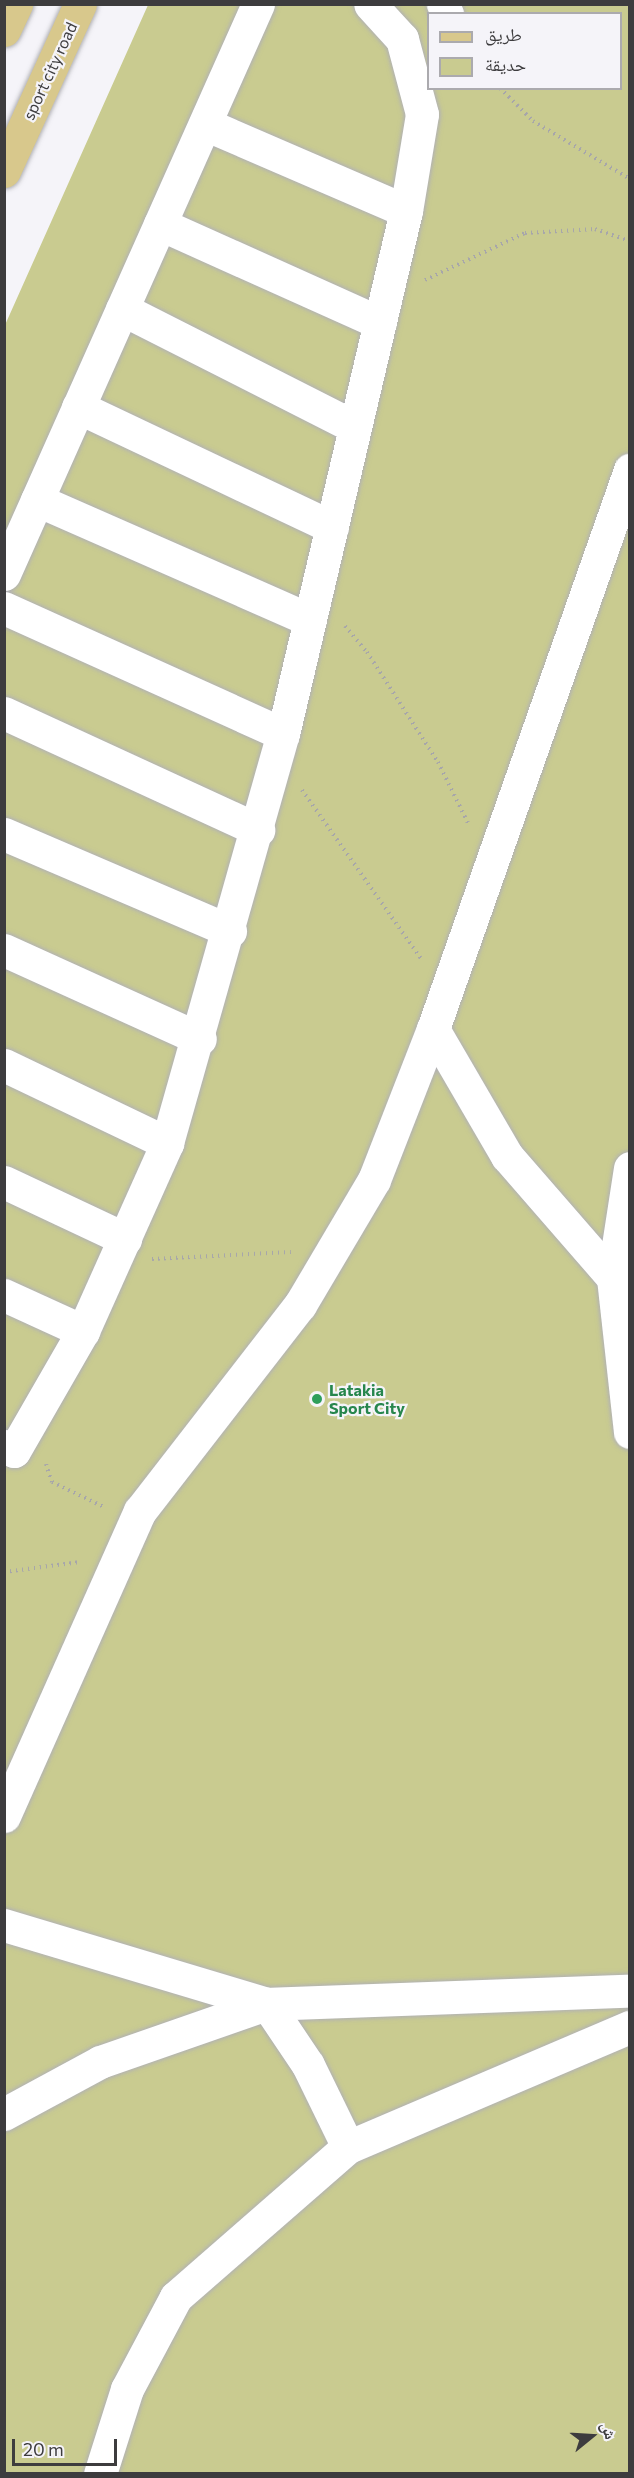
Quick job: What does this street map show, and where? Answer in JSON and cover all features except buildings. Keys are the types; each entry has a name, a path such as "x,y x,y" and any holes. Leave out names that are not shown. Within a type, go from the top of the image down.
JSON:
{"main road":[{"path":"4,30 16,4"},
{"name":"sport city road","path":"4,171 80,4"}],"lane":[{"path":"4,574 258,4"},
{"path":"4,1446 14,1451 83,1331 136,1249 200,1039 283,734 325,621 332,527 406,211 422,114 402,39 370,4"},
{"path":"205,124 406,211"},
{"path":"160,224 380,323"},
{"path":"122,309 355,427"},
{"path":"78,407 332,527"},
{"path":"4,1816 140,1511 300,1305 374,1180 433,1029 630,470"},
{"path":"37,500 325,621"},
{"path":"4,608 283,734"},
{"path":"4,713 258,830"},
{"path":"4,834 230,931"},
{"path":"4,950 200,1039"},
{"path":"433,1029 507,1156 614,1278"},
{"path":"4,1065 167,1143"},
{"path":"630,1168 614,1278 630,1432"},
{"path":"4,1182 136,1249"},
{"path":"4,1295 83,1331"},
{"path":"4,1925 267,2004 308,2065 348,2147"},
{"path":"4,2114 100,2062 267,2004 630,1991"},
{"path":"100,2474 127,2389 176,2297 348,2147 630,2027"}],"path":[{"path":"502,90 533,121 630,179"},
{"path":"414,286 525,233 551,228 595,229 630,241"},
{"path":"325,621 367,652 438,762 466,821 481,839 497,849"},
{"path":"300,786 410,947 427,965 451,979"},
{"path":"136,1249 286,1251 325,1263"},
{"path":"4,1572 119,1557"}],"green space":[{"name":"Latakia Sport City","path":"148,5 629,5 629,2473 5,2474 5,325"}],"place":[{"name":"Latakia Sport City","path":"317,1399"}]}
